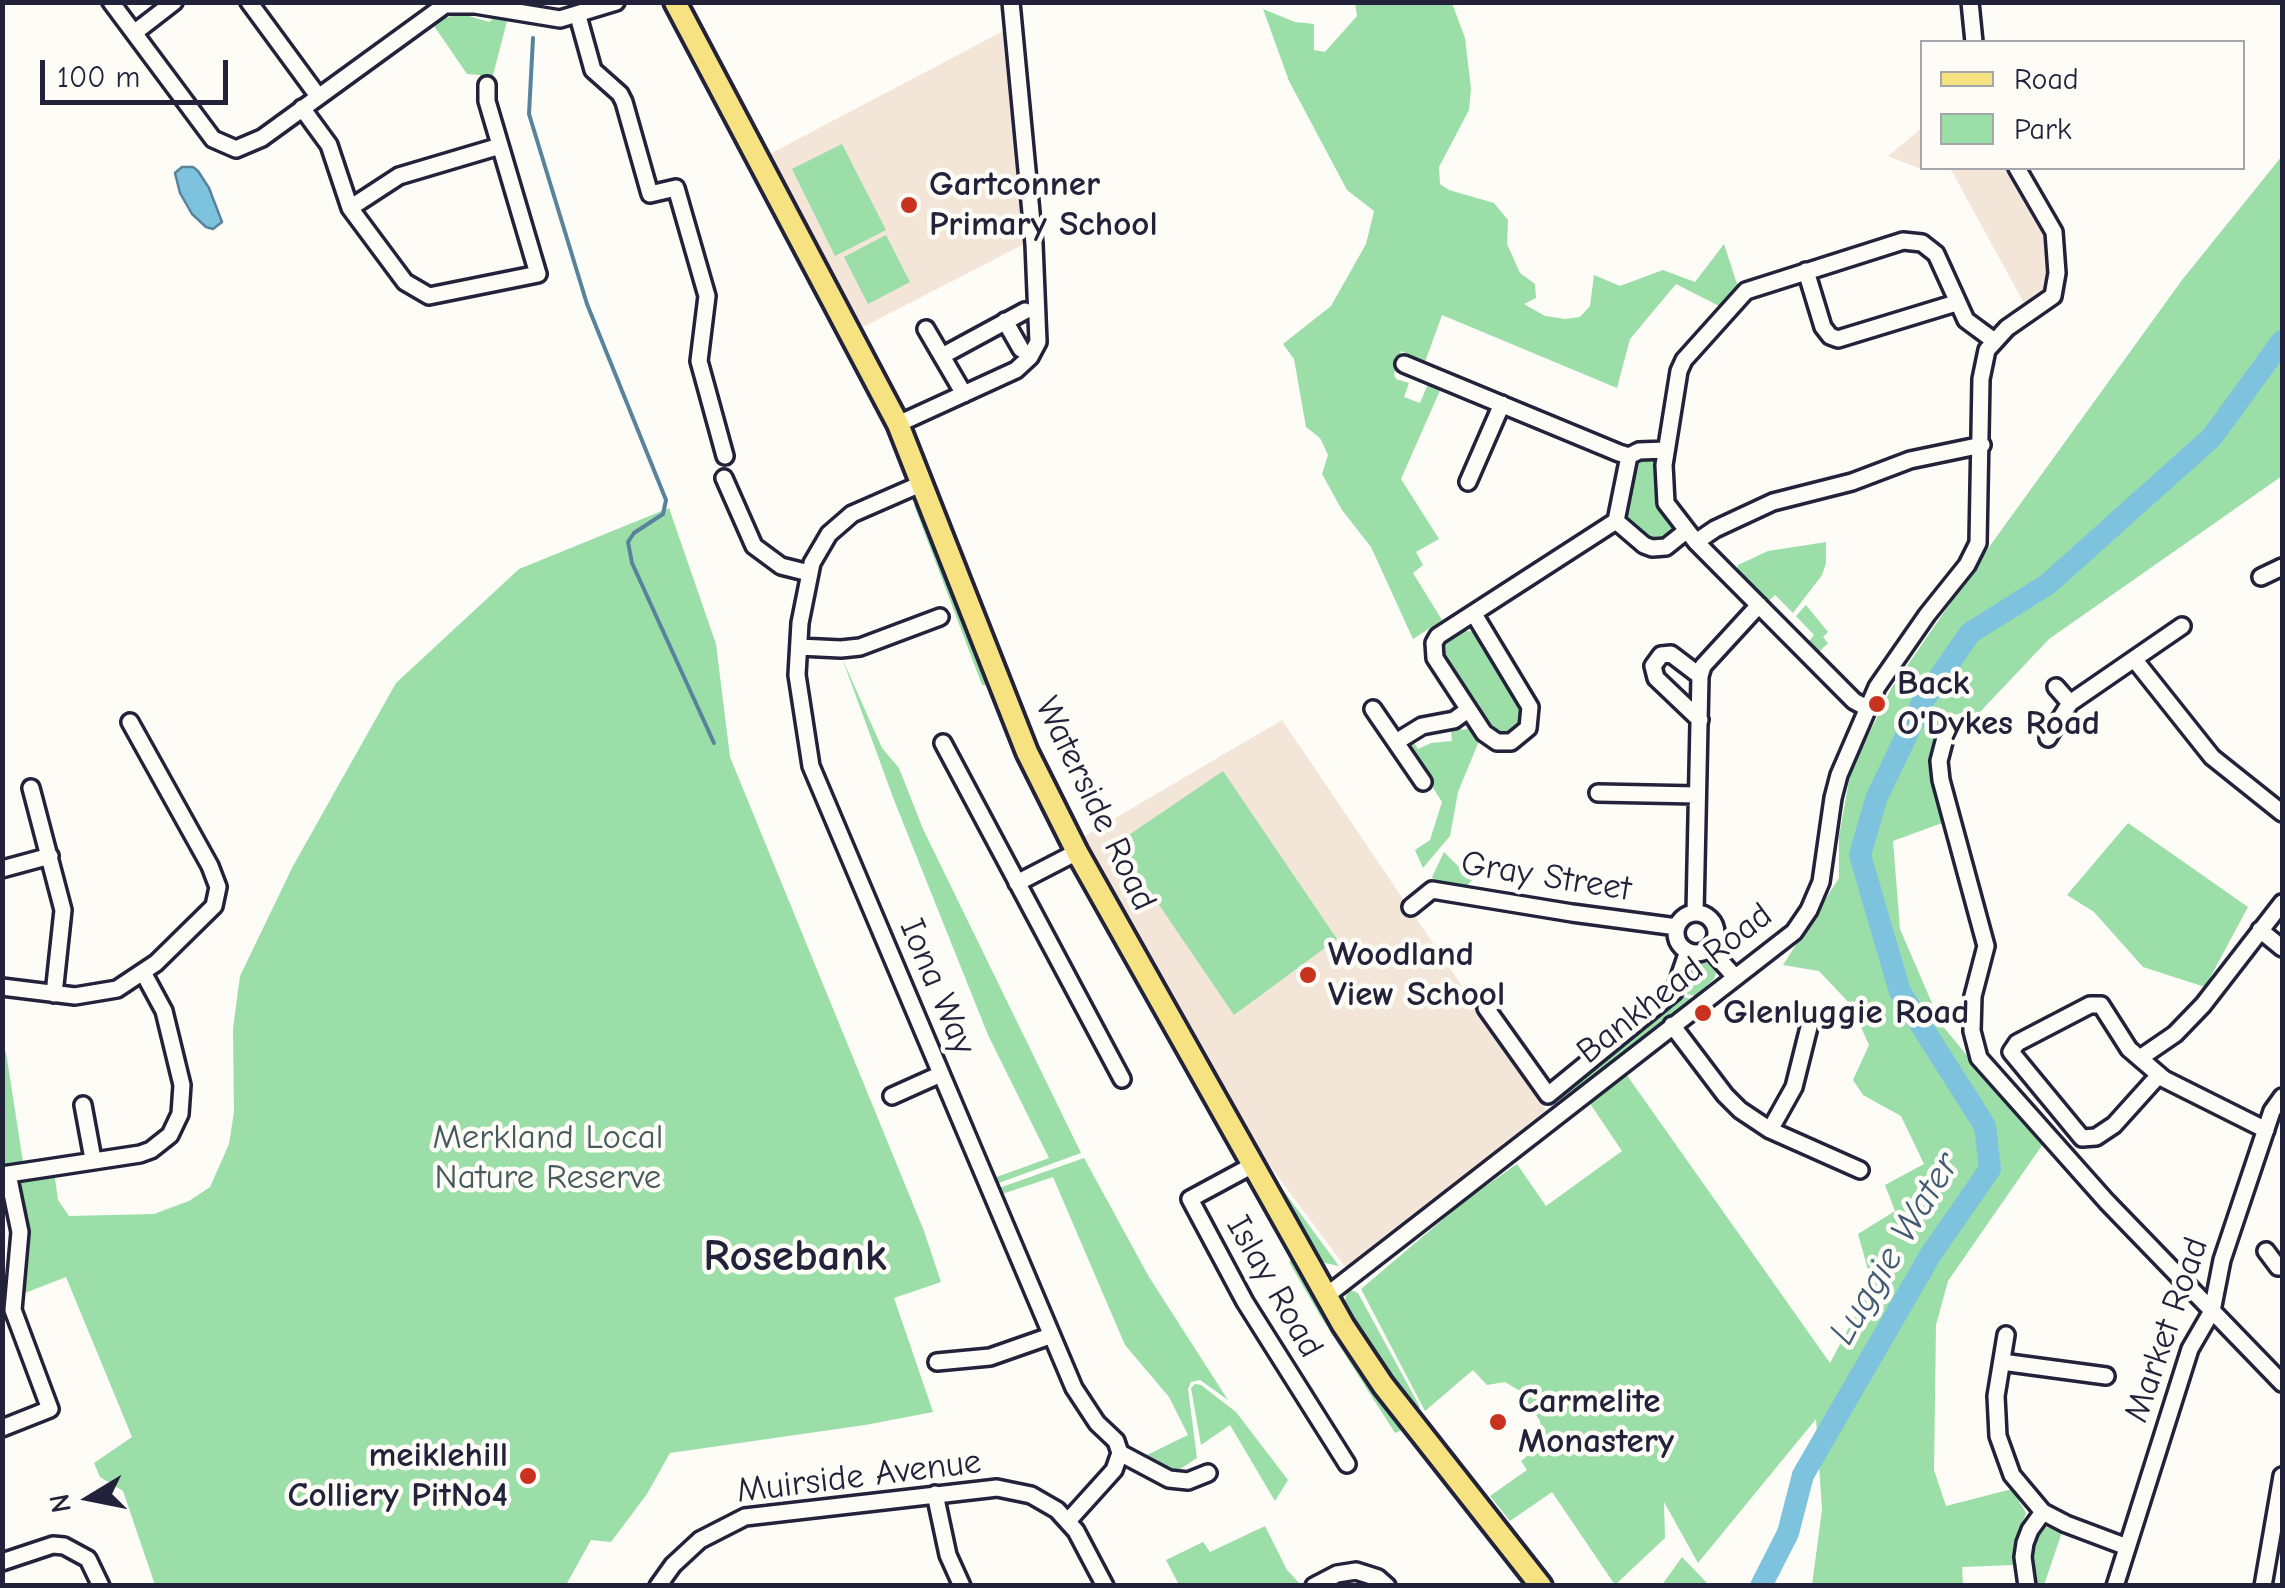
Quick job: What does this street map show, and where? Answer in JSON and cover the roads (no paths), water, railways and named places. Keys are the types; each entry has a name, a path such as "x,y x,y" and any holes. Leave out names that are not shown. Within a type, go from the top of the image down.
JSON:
{"main road":[{"name":"Waterside Road","path":"675,2 898,424 1027,752 1077,852 1326,1296 1383,1385 1541,1586"}],"street":[{"path":"111,2 220,145 236,148 253,143 445,5 475,4 542,18 578,16 616,2"},
{"path":"134,33 174,2"},
{"path":"249,2 318,96"},
{"path":"898,424 1022,365 1038,342 1034,244 1012,2"},
{"path":"1970,2 1974,40"},
{"path":"578,16 593,70 624,102 650,194 676,188 707,296 699,361 725,456"},
{"path":"302,108 329,145 350,208 405,282 429,296 538,274 487,101 488,85"},
{"path":"350,208 399,176 500,146"},
{"path":"1867,708 1854,701 1691,536 1666,503 1663,477 1679,371 1684,360 1741,294 1914,240 1936,254 1956,303 1972,327 1993,340 2049,302 2056,286 2054,232 2018,170"},
{"path":"1806,271 1823,328 1838,339 1956,303"},
{"path":"942,356 1025,311"},
{"path":"1005,322 1021,349"},
{"path":"926,329 964,394"},
{"name":"Bankhead Road","path":"1326,1296 1794,932 1810,910 1822,882 1839,775 1867,708 1890,666 1974,555 1980,526 1983,362 1993,340"},
{"path":"1404,364 1629,456 1639,451 1666,450"},
{"path":"1468,482 1502,404"},
{"path":"1616,521 1644,546 1666,546 1773,502 1852,482 1910,460 1982,445"},
{"path":"1474,614 1527,700 1530,724 1518,739 1497,742 1484,733 1435,658 1434,643 1438,636 1616,521 1629,456"},
{"path":"724,478 754,546 781,566 809,574"},
{"name":"Iona Way","path":"923,483 867,504 838,524 821,544 809,574 798,647 800,703 817,785 904,980 1074,1388 1116,1441 1120,1454 1169,1479 1188,1481 1208,1472"},
{"path":"2261,578 2282,567"},
{"path":"1695,913 1700,676 1703,666 1759,605"},
{"path":"798,647 860,646 940,617"},
{"path":"2048,738 2070,703 2182,626"},
{"path":"1700,676 1671,654 1661,655 1653,666 1656,678 1700,720"},
{"path":"2134,658 2212,757 2282,813"},
{"path":"2056,687 2070,703"},
{"path":"1373,709 1423,782"},
{"path":"1396,742 1422,726 1454,720 1468,710"},
{"path":"2,988 54,994 117,989 144,974 214,906 218,887 210,866 130,722"},
{"path":"1946,734 1939,761 1941,780 1986,946 1973,996 1972,1031 1980,1058 2108,1202 2282,1383"},
{"path":"944,743 1122,1079"},
{"path":"31,788 64,910 54,994"},
{"path":"1598,793 1697,795"},
{"path":"1016,883 1077,852"},
{"path":"2,869 50,856"},
{"name":"Gray Street","path":"1412,907 1432,890 1572,914 1676,926"},
{"path":"2140,1058 2175,1034 2203,1005 2282,903"},
{"path":"1695,913 1708,917 1716,936 1709,948 1688,952 1676,938 1676,926 1695,913"},
{"path":"2260,930 2282,948"},
{"path":"1709,948 1735,977"},
{"path":"1494,1003 1486,1008 1548,1095 1674,992 1688,952"},
{"path":"2,1428 50,1410 16,1323 8,1288 20,1232 5,1174 151,1150 170,1135 180,1114 182,1086 164,1011 144,974"},
{"path":"2159,1074 2114,1125 2096,1138 2082,1138 2011,1052 2016,1043 2090,1006 2101,1006 2129,1048 2159,1074 2266,1130"},
{"path":"1770,1130 1802,1066 1812,1015"},
{"path":"1672,1025 1725,1096 1770,1130 1860,1170"},
{"path":"892,1096 941,1074"},
{"name":"Market Road","path":"2115,1586 2190,1349 2212,1311 2222,1260 2272,1111 2282,1097"},
{"path":"84,1105 93,1159"},
{"name":"Islay Road","path":"1253,1165 1190,1199 1245,1302 1347,1464"},
{"path":"2266,1251 2282,1267"},
{"path":"2006,1335 1996,1396 1998,1436 2012,1475 2043,1512 2127,1546"},
{"path":"937,1362 990,1357 1050,1336"},
{"path":"2002,1362 2106,1376"},
{"path":"1068,1521 1114,1470 1120,1454"},
{"path":"2263,1586 2282,1476"},
{"name":"Muirside Avenue","path":"658,1586 673,1565 700,1540 744,1517 997,1488 1044,1500 1068,1521 1105,1586"},
{"path":"935,1494 948,1555 962,1586"},
{"path":"2027,1586 2023,1557 2026,1543 2043,1512"},
{"path":"2,1562 54,1545 64,1546 88,1560 100,1586"},
{"path":"1314,1586 1337,1574 1356,1571 1366,1572 1387,1586"}],"water":[{"path":"182,167 193,167 209,188 222,222 213,229 192,214 180,193 175,173"}],"waterway":[{"path":"533,38 529,114 587,304 666,500 663,514 634,533 628,542 632,563 714,743"},
{"name":"Luggie Water","path":"1761,1586 1788,1533 1803,1475 1931,1254 1990,1169 1985,1126 1900,992 1860,855 1876,799 1923,701 1970,633 2048,584 2212,437 2282,341"}],"place":[{"name":"Gartconner Primary School","path":"909,205"},
{"name":"Back O'Dykes Road","path":"1877,704"},
{"name":"Woodland View School","path":"1308,975"},
{"name":"Glenluggie Road","path":"1703,1013"},
{"name":"Carmelite Monastery","path":"1498,1422"},
{"name":"meiklehill Colliery PitNo4","path":"528,1476"}],"district":[{"name":"Rosebank","path":"795,1257"}],"park label":[{"name":"Merkland Local Nature Reserve","path":"548,1158"}]}
